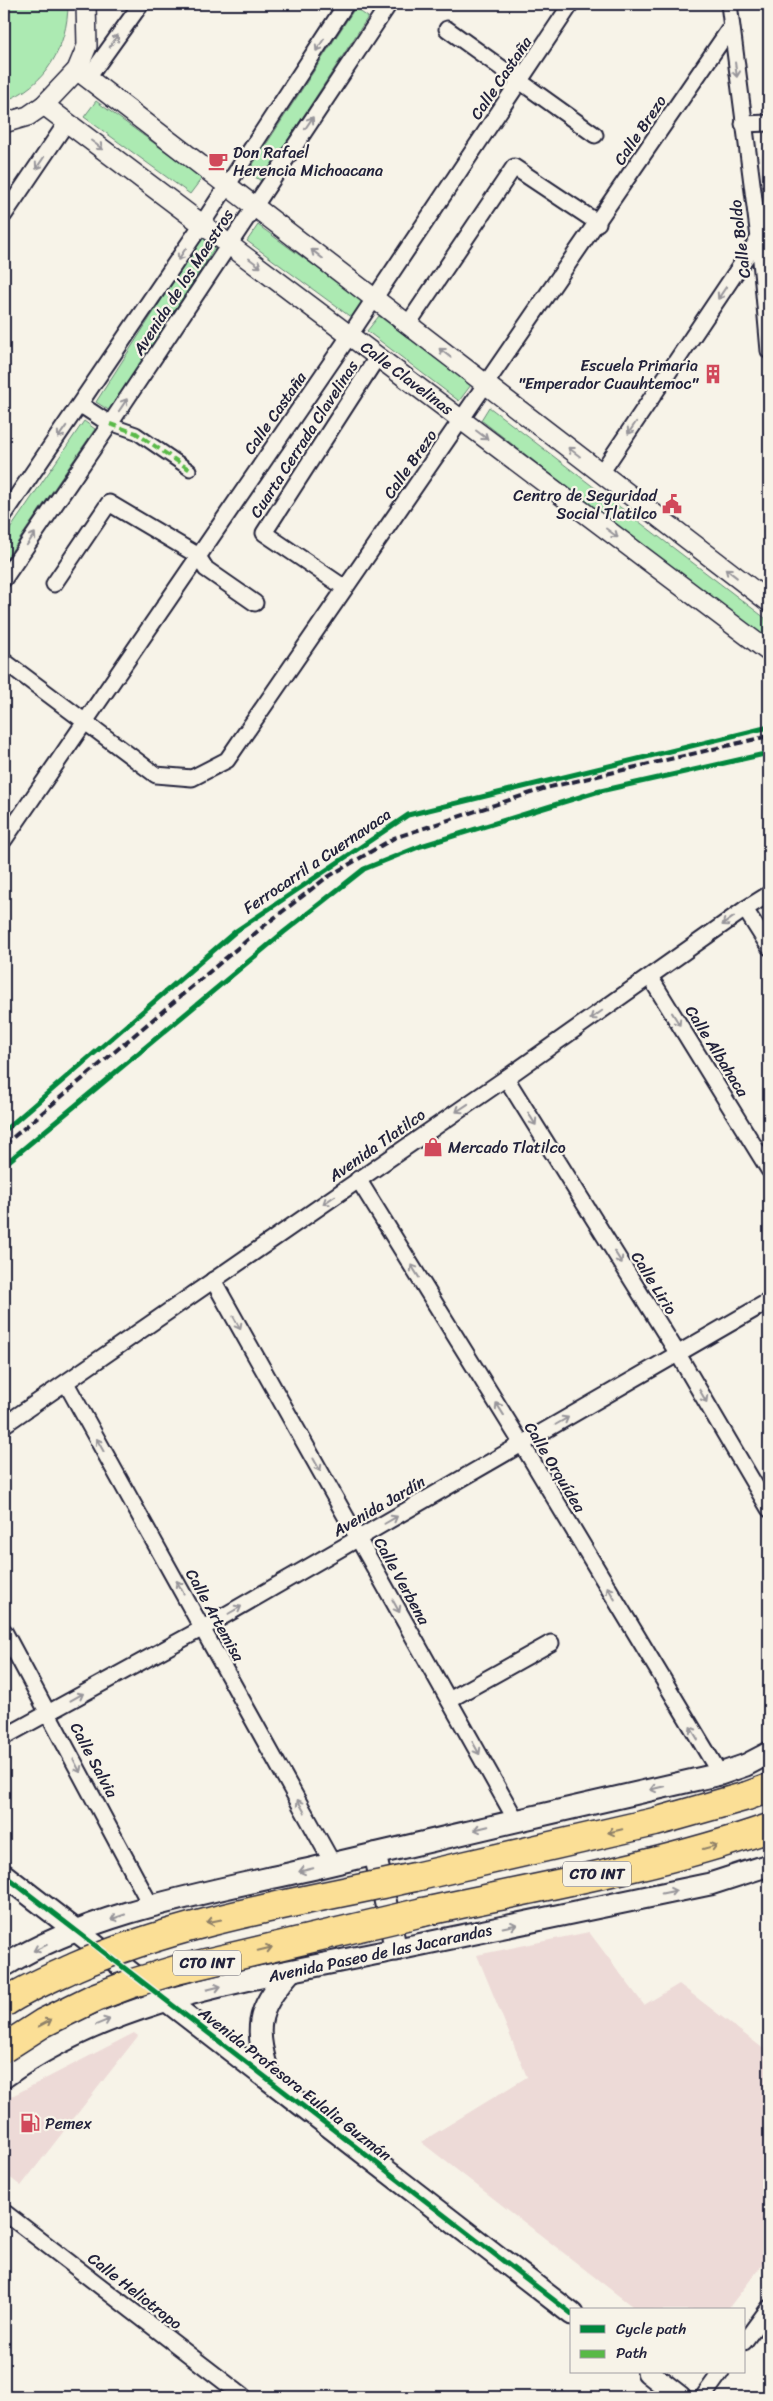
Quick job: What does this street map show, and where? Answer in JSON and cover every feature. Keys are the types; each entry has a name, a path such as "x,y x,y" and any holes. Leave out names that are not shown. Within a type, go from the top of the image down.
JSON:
{"highway":[{"name":"CTO INT","path":"4,2003 61,1974 147,1939 196,1924 415,1877 655,1822 769,1788"},
{"name":"CTO INT","path":"4,2048 43,2023 96,1998 133,1983 176,1970 423,1912 661,1860 725,1843 769,1828"}],"main road":[{"path":"4,1966 17,1958 76,1932 152,1906 720,1774 746,1765 769,1753"},
{"path":"375,1854 396,1950"},
{"name":"Avenida Paseo de las Jacarandas","path":"4,2077 47,2048 85,2029 129,2012 167,2001 290,1972 710,1884 769,1865"},
{"name":"Avenida Profesora Eulalia Guzmán","path":"4,1874 76,1932 570,2312"},
{"path":"270,2080 262,2053 261,2021 264,2006 271,1994 290,1972"},
{"path":"651,2374 680,2397"}],"street":[{"path":"83,74 87,46 86,4"},
{"path":"4,123 28,116 83,74 141,4"},
{"name":"Avenida de los Maestros","path":"4,515 202,224 346,4"},
{"name":"Calle Castaña","path":"4,840 86,722 197,555 350,335 571,4"},
{"name":"Calle Boldo","path":"729,4 743,124 767,293 769,352"},
{"name":"Avenida de los Maestros","path":"4,579 230,244 384,6"},
{"name":"Calle Brezo","path":"4,661 156,775 192,778 227,760 731,28"},
{"path":"447,29 595,135"},
{"path":"83,74 769,602"},
{"name":"Calle Clavelinas","path":"44,105 769,652"},
{"path":"4,215 67,122"},
{"path":"743,124 769,124"},
{"path":"408,324 514,167 598,223"},
{"path":"601,473 759,238"},
{"name":"Cuarta Cerrada Clavelinas","path":"345,588 264,533 378,356"},
{"path":"80,405 110,424 136,433 190,470"},
{"path":"54,584 109,503 197,555 206,568 255,604"},
{"name":"Avenida Tlatilco","path":"4,1425 769,894"},
{"path":"745,909 769,947"},
{"name":"Calle Albahaca","path":"650,977 769,1170"},
{"name":"Calle Lirio","path":"506,1078 678,1354 769,1508"},
{"name":"Calle Orquídea","path":"358,1179 522,1444 720,1774"},
{"name":"Calle Verbena","path":"213,1280 516,1820"},
{"name":"Avenida Jardín","path":"4,1737 203,1628 769,1301"},
{"name":"Calle Artemisa","path":"66,1383 332,1864"},
{"name":"Calle Salvia","path":"4,1631 152,1906"},
{"path":"449,1700 551,1643"},
{"name":"Calle Heliotropo","path":"4,2212 244,2397"},
{"path":"746,2339 769,2308"},
{"path":"703,2397 720,2374"}],"shaded area":[{"path":"589,1932 644,2005 679,1984 769,2053 769,2256 729,2308 634,2308 421,2142 527,2077 477,1955"},
{"path":"134,2033 138,2036 21,2186 4,2173 4,2104 12,2096"}],"green space":[{"path":"4,4 68,4 64,35 51,63 31,86 19,95 4,101"},
{"path":"355,8 368,17 261,181 248,172"},
{"path":"96,101 202,178 190,194 84,117"},
{"path":"258,225 364,302 352,318 247,241"},
{"path":"202,237 216,246 110,411 96,402"},
{"path":"379,316 471,385 459,401 367,331"},
{"path":"489,407 765,618 769,644 481,420"},
{"path":"84,421 95,429 4,562 4,538"}],"railway":[{"path":"4,1145 265,925 326,878 394,838 546,788 769,736"}],"marked path":[{"path":"110,424 136,433 190,470"}],"cycle path":[{"name":"Ferrocarril a Cuernavaca","path":"4,1131 236,931 408,815 769,727"},
{"path":"4,1165 284,932 364,869 421,846 596,792 769,753"},
{"path":"4,1875 570,2312"}],"place":[{"name":"Don Rafael Herencia Michoacana","path":"218,161"},
{"name":"Escuela Primaria \"Emperador Cuauhtemoc\"","path":"713,374"},
{"name":"Centro de Seguridad Social Tlatilco","path":"672,504"},
{"name":"Mercado Tlatilco","path":"433,1147"},
{"name":"Pemex","path":"30,2123"}]}
